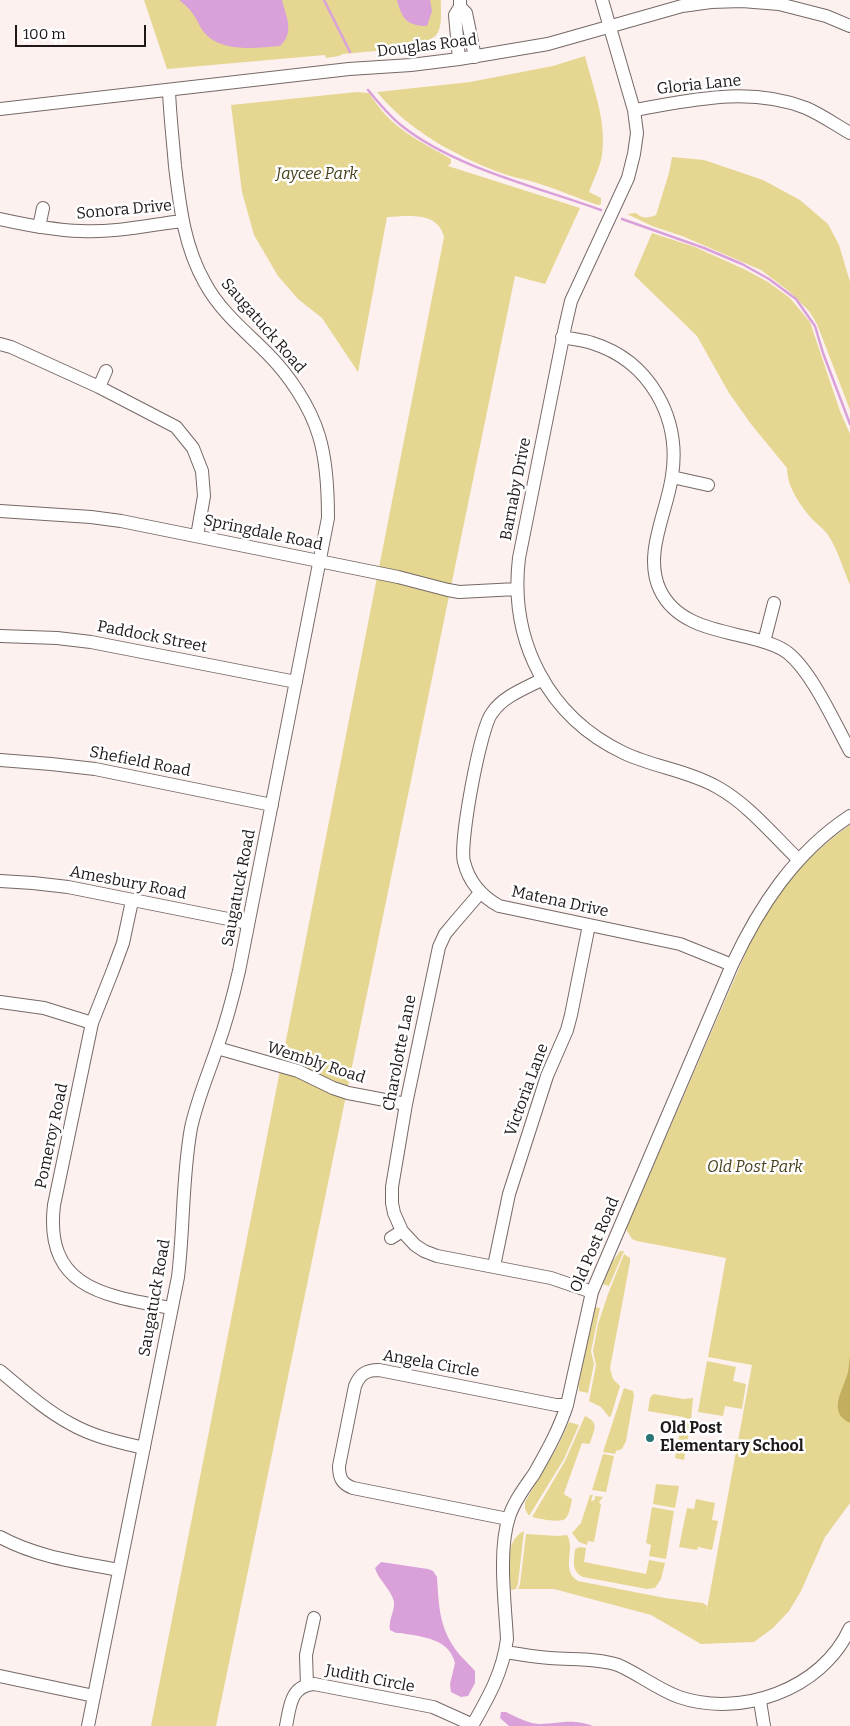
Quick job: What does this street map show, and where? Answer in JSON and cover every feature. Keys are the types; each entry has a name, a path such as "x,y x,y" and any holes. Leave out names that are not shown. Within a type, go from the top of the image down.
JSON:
{"street":[{"name":"Barnaby Drive","path":"602,0 634,110 637,133 628,178 571,301 562,337 519,558 517,589 521,620 528,650 543,679 565,710 594,736 609,746 637,759 716,786 744,806 799,860"},
{"name":"Douglas Road","path":"0,109 349,69 373,69 475,57 548,44 682,6 717,1 779,4 826,16 850,26"},
{"path":"460,3 466,13 475,57"},
{"path":"459,59 455,15 460,3"},
{"name":"Saugatuck Road","path":"88,1726 144,1448 182,1246 184,1184 192,1127 199,1097 218,1048 231,1006 328,518 327,477 319,436 305,405 287,377 269,355 231,318 206,284 195,264 182,221 169,91"},
{"name":"Gloria Lane","path":"634,110 716,96 759,96 806,108 850,133"},
{"path":"39,227 43,208"},
{"name":"Sonora Drive","path":"0,219 39,227 82,232 182,221"},
{"path":"562,337 592,343 613,352 635,368 653,387 665,409 672,430 674,450 672,477 654,556 656,578 660,591 675,610 690,621 780,647 788,652 808,675 850,751"},
{"path":"0,344 11,347 99,387 176,427 193,448 202,470 204,496 197,536"},
{"path":"99,387 106,371"},
{"path":"672,477 708,485"},
{"name":"Springdale Road","path":"0,511 91,517 197,536 414,580 459,592 517,589"},
{"path":"764,642 774,603"},
{"name":"Paddock Street","path":"0,636 57,638 91,642 296,682"},
{"name":"Matena Drive","path":"543,679 507,698 498,705 492,712 484,730 464,832 462,852 468,875 480,893 489,901 504,908 680,944 732,965"},
{"name":"Shefield Road","path":"0,760 95,769 272,805"},
{"name":"Old Post Road","path":"472,1725 494,1686 505,1652 507,1639 504,1546 508,1519 513,1507 554,1437 567,1405 592,1292 748,930 761,908 799,860 838,824 850,816"},
{"name":"Amesbury Road","path":"0,881 68,887 248,923"},
{"name":"Charolotte Lane","path":"480,893 450,928 439,947 406,1104 391,1195 396,1235 437,1256 556,1279 592,1292"},
{"name":"Pomeroy Road","path":"132,901 114,970 92,1022 54,1205 52,1223 55,1244 60,1256 70,1272 88,1287 115,1297 171,1308"},
{"name":"Victoria Lane","path":"494,1266 509,1194 548,1076 571,1016 589,925"},
{"path":"0,1002 44,1008 92,1022"},
{"name":"Wembly Road","path":"218,1048 298,1071 348,1093 406,1104"},
{"name":"Angela Circle","path":"508,1519 388,1496 346,1485 339,1473 339,1466 355,1386 359,1378 364,1372 379,1370 556,1405 567,1405"},
{"path":"0,1371 52,1413 72,1425 107,1439 144,1448"},
{"path":"0,1536 35,1553 118,1570"},
{"path":"307,1685 306,1655 314,1618"},
{"path":"505,1652 547,1658 598,1661 618,1665 662,1690 695,1702 715,1704 760,1701 786,1690 805,1679 820,1667 835,1652 849,1633"},
{"path":"0,1676 94,1696"},
{"name":"Judith Circle","path":"286,1726 294,1695 298,1690 307,1685 321,1685 433,1707 472,1725"},
{"path":"760,1701 764,1726"}],"green space":[{"path":"144,0 441,0 441,20 437,34 434,37 427,41 404,47 343,54 326,58 325,55 167,69"},
{"path":"585,56 603,130 601,160 589,192 601,198 601,204 598,205 545,185 512,177 469,160 419,131 377,92 470,82 553,66"},
{"name":"Jaycee Park","path":"357,92 369,93 383,112 398,126 451,159 451,163 448,166 580,208 545,284 515,276 216,1726 151,1726 444,237 436,223 429,219 413,216 387,217 358,372 322,318 298,299 278,276 254,235 242,192 231,105"},
{"path":"672,157 704,160 763,180 800,200 828,224 839,245 850,282 850,410 817,324 809,311 790,292 761,270 627,214 636,213 646,217 656,215"},
{"path":"652,233 695,247 768,282 790,298 810,322 840,411 850,434 850,585 832,541 803,508 789,482 787,468 751,424 729,393 697,336 634,275"},
{"name":"Old Post Park","path":"850,825 850,1503 825,1537 801,1591 789,1611 773,1628 754,1642 701,1644 651,1615 554,1589 518,1589 526,1534 567,1535 570,1547 570,1571 578,1581 665,1598 703,1603 707,1606 706,1614 752,1365 708,1357 726,1258 637,1241 632,1239 626,1229 757,927 792,877 824,845"},
{"path":"620,1251 624,1251 609,1286 603,1284 611,1264"},
{"path":"624,1254 630,1258 630,1262 610,1368 613,1379 620,1386 611,1416 609,1417 601,1407 589,1401 596,1365 593,1351 598,1324"},
{"path":"594,1307 600,1308 591,1351 594,1364 588,1393 579,1391 579,1384"},
{"path":"707,1361 736,1367 733,1381 746,1384 742,1409 725,1406 723,1416 698,1412"},
{"path":"624,1388 633,1391 634,1396 626,1441 622,1449 616,1451 615,1454 603,1452"},
{"path":"653,1394 684,1399 693,1398 691,1420 648,1411 650,1398"},
{"path":"585,1416 593,1421 595,1427 590,1443 582,1443 564,1493 572,1499 568,1514 565,1519 559,1521 532,1517 565,1461"},
{"path":"682,1421 691,1422 684,1460 675,1458"},
{"path":"569,1422 579,1425 564,1459 529,1516 525,1509 525,1502 559,1444"},
{"path":"603,1454 614,1456 606,1492 592,1490"},
{"path":"656,1484 679,1486 675,1508 653,1504"},
{"path":"590,1495 593,1495 591,1500 593,1501 595,1496 603,1497 599,1502 601,1505 594,1542 588,1541 587,1545 579,1542 572,1533 581,1523"},
{"path":"696,1499 715,1503 712,1520 718,1521 712,1550 698,1547 697,1550 679,1547 687,1508 694,1509"},
{"path":"652,1507 674,1511 666,1559 649,1556 651,1545 646,1543"},
{"path":"524,1531 518,1584 516,1589 511,1590 510,1549 517,1536"},
{"path":"580,1547 586,1548 584,1562 646,1574 649,1560 665,1563 661,1579 655,1588 647,1589 583,1577 579,1575 574,1565 575,1549"}],"shaded area":[{"path":"179,0 282,0 288,24 285,41 280,46 260,48 238,48 219,43 203,31 192,12"},
{"path":"397,0 430,0 432,11 427,26 415,25 406,20 403,17"},
{"path":"850,1356 850,1423 839,1413 838,1400 848,1372"},
{"path":"381,1562 428,1569 433,1571 437,1577 441,1617 447,1636 459,1654 475,1671 475,1683 468,1696 461,1697 451,1692 450,1684 455,1663 447,1648 434,1640 396,1633 390,1630 394,1602 375,1568"},
{"path":"501,1712 506,1712 522,1720 539,1724 578,1722 593,1726 509,1726 500,1718"}],"waterway":[{"path":"324,0 350,52"},
{"path":"368,90 388,114 402,126 423,141 447,154 498,175 601,210"},
{"path":"622,219 704,248 742,264 769,279 796,299 815,326 823,353 850,424"}],"place":[{"name":"Old Post Elementary School","path":"650,1438"}]}
